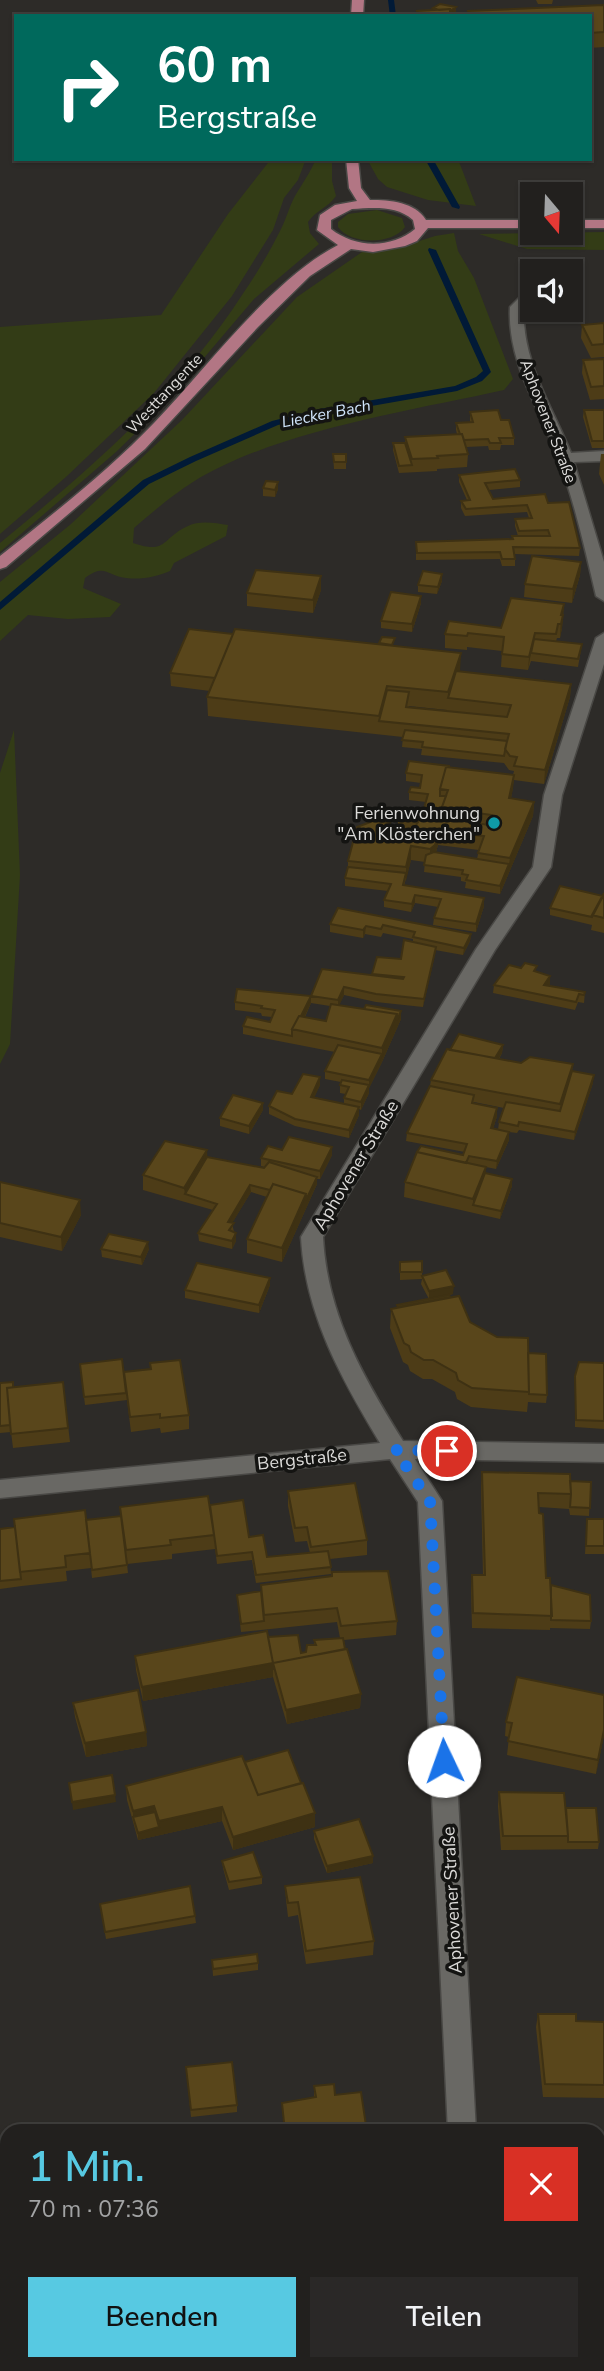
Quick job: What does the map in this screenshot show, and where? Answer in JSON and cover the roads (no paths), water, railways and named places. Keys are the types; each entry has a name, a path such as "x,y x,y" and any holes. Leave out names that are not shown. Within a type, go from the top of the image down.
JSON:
{"main road":[{"path":"352,161 355,188 366,204"},
{"path":"366,204 397,206 418,217 423,224 422,230 416,236 394,245 350,244 329,236 322,224 324,218 340,208 366,204"},
{"path":"423,224 520,224"},
{"path":"583,224 604,224"},
{"name":"Westtangente","path":"0,564 77,502 158,428 227,350 305,272 324,256 350,244"}],"street":[{"name":"Aphovener Straße","path":"520,304 514,321 530,377 565,458 595,555 604,596"},
{"path":"565,458 604,456"},
{"name":"Aphovener Straße","path":"462,2124 430,1501 395,1450 349,1370 317,1283 312,1237 486,949 542,867 553,795 602,650"},
{"name":"Bergstraße","path":"0,1489 395,1450 604,1453"}],"waterway":[{"name":"Liecker Bach","path":"391,0 393,14"},
{"name":"Liecker Bach","path":"430,161 456,207"},
{"name":"Liecker Bach","path":"0,607 146,482 193,459 275,423 320,412 457,388 479,379 487,372 432,250"}],"place":[{"name":"Ferienwohnung \"Am Klösterchen\"","path":"494,823"}]}
